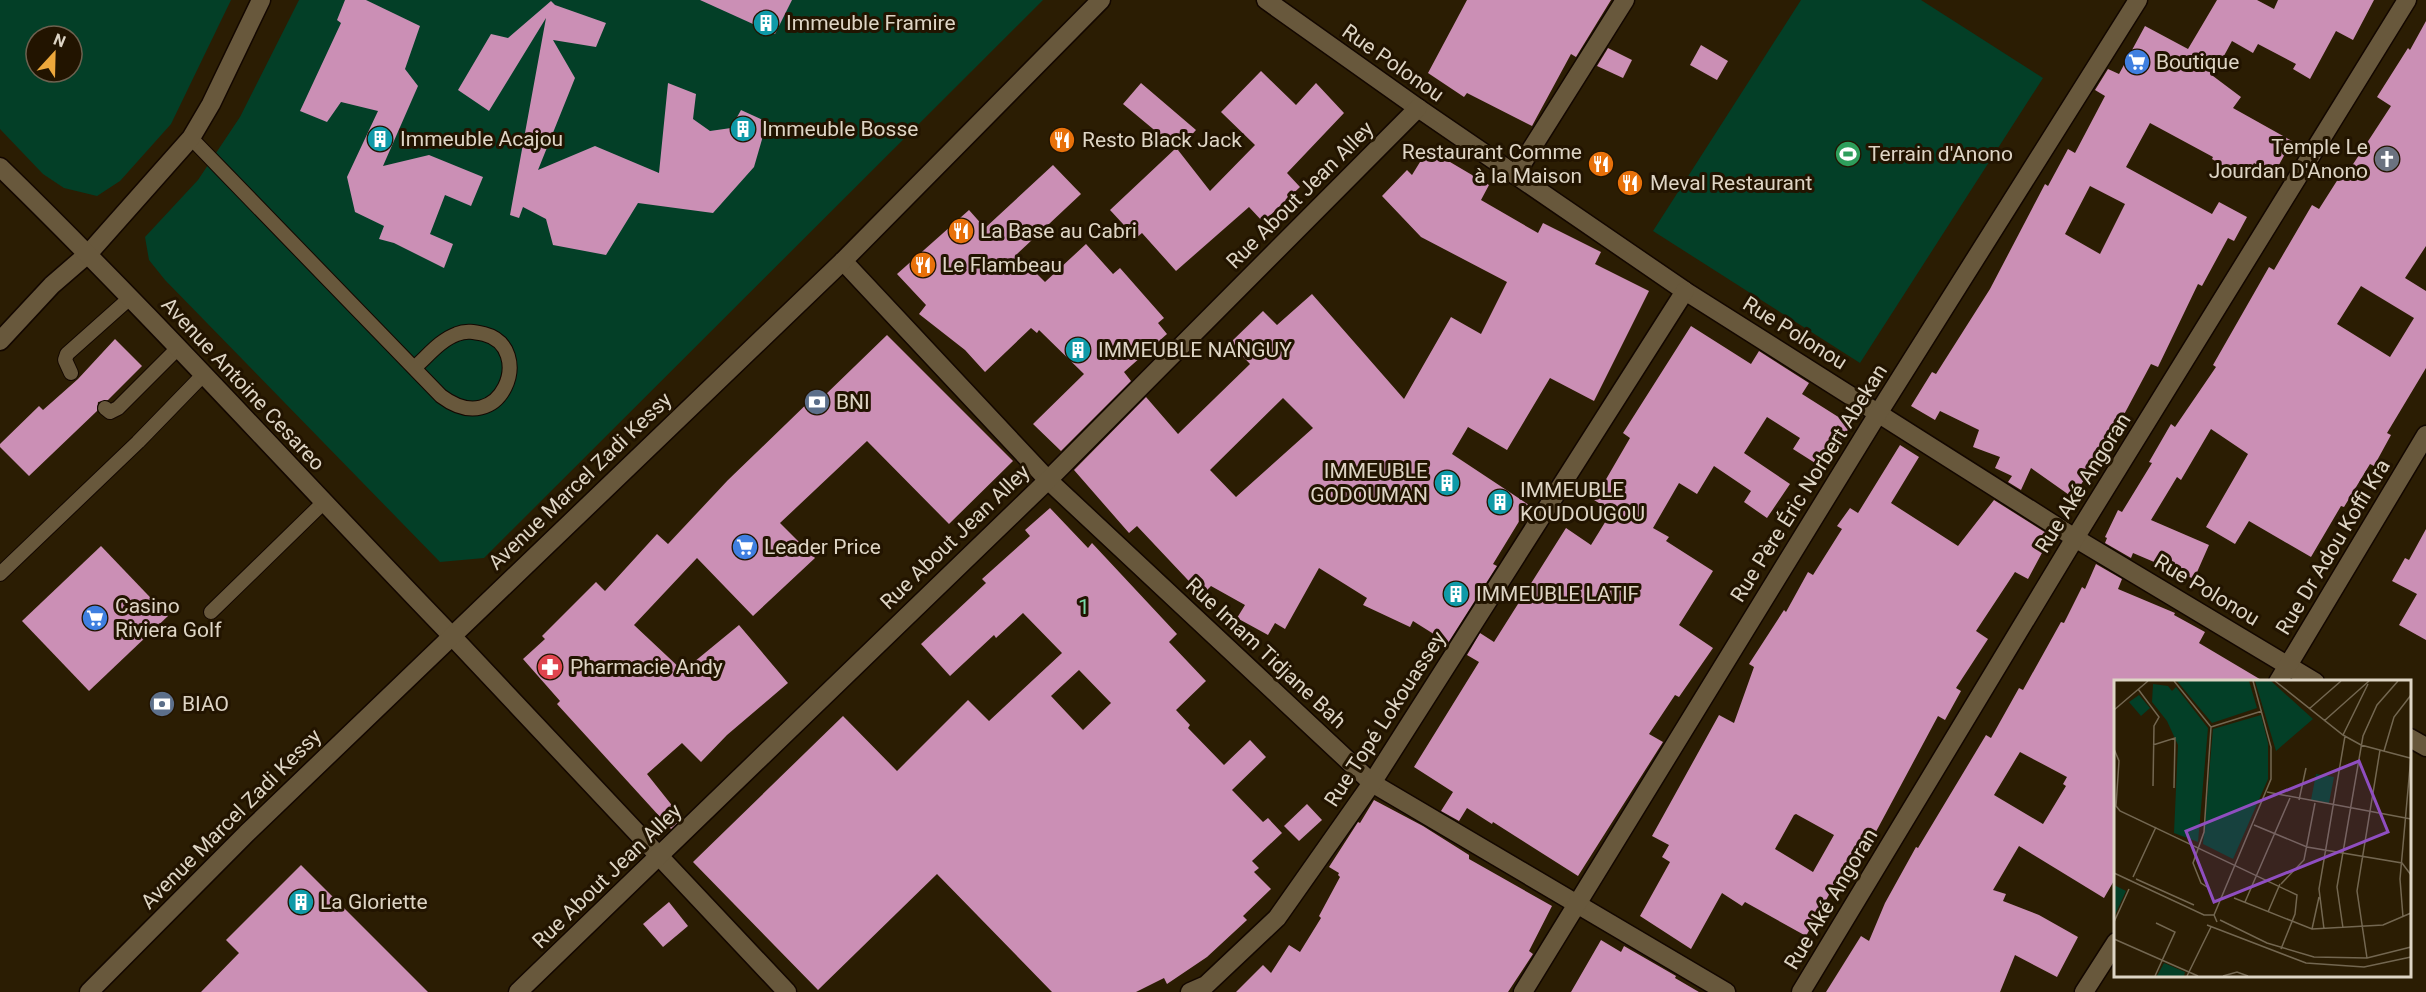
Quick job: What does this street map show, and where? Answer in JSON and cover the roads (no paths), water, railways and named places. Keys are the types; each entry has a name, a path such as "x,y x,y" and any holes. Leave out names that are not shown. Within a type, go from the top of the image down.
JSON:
{"street":[{"path":"0,341 52,285 89,253 191,138 211,104 261,0"},
{"name":"Avenue Marcel Zadi Kessy","path":"88,992 246,833 843,261 1101,0"},
{"name":"Rue Polonou","path":"1266,0 1418,108 1685,291 2075,538 2313,680"},
{"path":"1515,175 1625,0"},
{"name":"Rue Père Éric Norbert Abekan","path":"1523,992 1879,412 2138,0"},
{"name":"Rue Aké Angoran","path":"1802,992 2075,538 2407,0"},
{"name":"Rue About Jean Alley","path":"518,992 1048,480 1418,108"},
{"name":"Avenue Antoine Cesareo","path":"0,166 89,253 179,347 323,503 451,635 787,992"},
{"name":"Rue Imam Tidjane Bah","path":"843,261 1048,480 1372,783 1726,992"},
{"name":"Rue Topé Lokouassey","path":"1190,992 1206,985 1277,918 1372,783 1685,291"},
{"name":"Rue Dr Adou Koffi Kra","path":"2279,680 2426,435"},
{"path":"2411,739 2426,747"},
{"path":"2084,992 2114,944"}],"lane":[{"path":"191,138 441,396 453,405 468,409 484,407 497,400 506,388 510,373 508,358 500,344 488,335 473,331 458,333 444,341 414,368"},
{"path":"71,373 65,360 67,354 131,297"},
{"path":"105,408 110,412 118,408 179,347"},
{"path":"0,574 138,442 204,374"},
{"path":"211,612 323,503"}],"place":[{"name":"Immeuble Framire","path":"766,23"},
{"name":"Boutique","path":"2137,62"},
{"name":"Immeuble Bosse","path":"743,129"},
{"name":"Immeuble Acajou","path":"380,139"},
{"name":"Resto Black Jack","path":"1062,140"},
{"name":"Terrain d'Anono","path":"1848,154"},
{"name":"Temple Le Jourdan D'Anono","path":"2387,159"},
{"name":"Restaurant Comme à la Maison","path":"1601,164"},
{"name":"Meval Restaurant","path":"1630,183"},
{"name":"La Base au Cabri","path":"961,231"},
{"name":"Le Flambeau","path":"923,265"},
{"name":"IMMEUBLE NANGUY","path":"1078,350"},
{"name":"BNI","path":"817,402"},
{"name":"IMMEUBLE GODOUMAN","path":"1447,483"},
{"name":"IMMEUBLE KOUDOUGOU","path":"1500,502"},
{"name":"Leader Price","path":"745,547"},
{"name":"IMMEUBLE LATIF","path":"1456,594"},
{"name":"Casino Riviera Golf","path":"95,618"},
{"name":"Pharmacie Andy","path":"550,667"},
{"name":"BIAO","path":"162,704"},
{"name":"La Gloriette","path":"301,902"}],"park label":[{"name":"1","path":"1084,607"}]}
